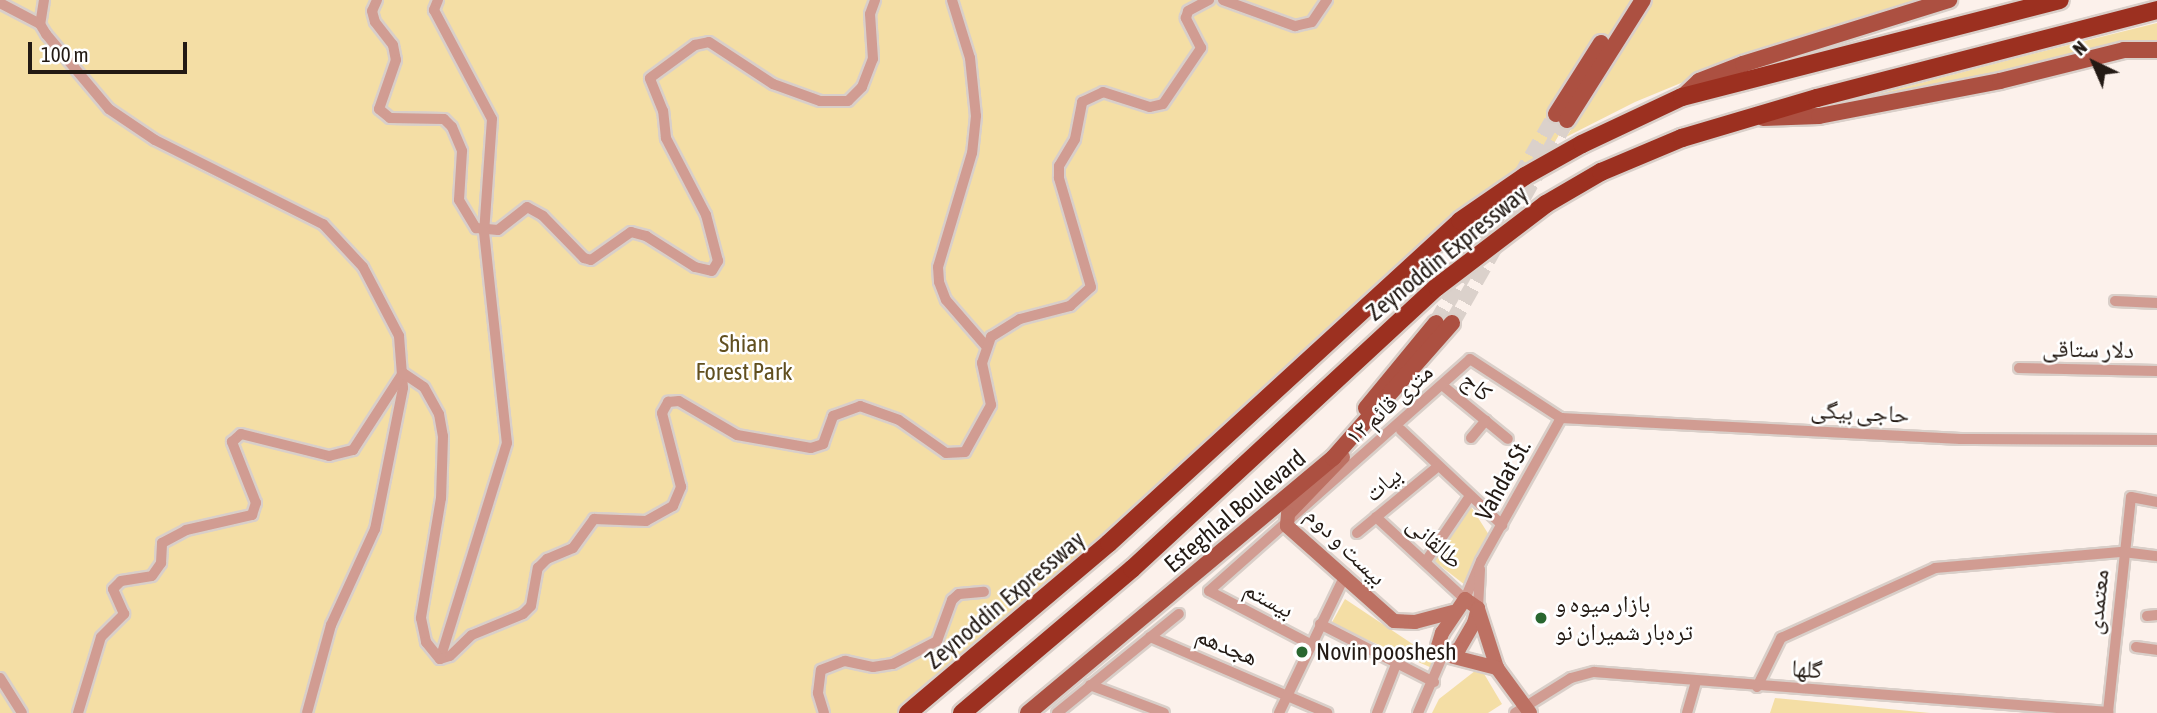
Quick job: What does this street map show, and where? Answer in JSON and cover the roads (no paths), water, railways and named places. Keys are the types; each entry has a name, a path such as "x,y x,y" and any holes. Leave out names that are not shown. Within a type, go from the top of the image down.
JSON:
{"highway":[{"name":"Zeynoddin Expressway","path":"908,713 1109,543 1460,221 1581,144 1682,97 2060,0"},
{"name":"Zeynoddin Expressway","path":"962,713 1132,569 1437,287 1499,236 1601,172 1682,138 1817,98 2157,10"}],"main road":[{"path":"1630,0 1562,117 1643,0"},
{"path":"1682,97 1699,81 1743,64 1949,0"},
{"path":"1754,118 1819,116 2000,81 2124,50 2157,50"},
{"name":"Esteghlal Boulevard","path":"1013,713 1328,449 1444,323 1367,423 1270,514 1028,713"},
{"name":"بیست و دوم","path":"1367,423 1343,457 1288,513 1287,526 1394,621 1415,622 1453,612"},
{"path":"1497,668 1447,655 1438,646 1453,612 1465,599 1478,608 1497,668 1524,711"},
{"path":"1447,655 1469,631 1478,608"}],"street":[{"path":"40,24 44,0"},
{"path":"377,0 372,11 375,22 393,45 396,60 379,109 390,118 444,119 452,127 462,151 459,200 467,217 484,232 498,230 527,207 543,216 584,258 591,260 631,232 646,236 695,267 712,271 718,261 706,215 666,138 663,111 650,78 695,45 709,42 773,84 820,101 848,100 862,87 873,59 870,14 874,0"},
{"path":"438,0 434,10 492,119 484,232 507,443 440,659"},
{"path":"952,0 970,58 976,117 972,153 938,267 939,282 946,300 986,346"},
{"path":"440,659 450,656 472,635 523,614 531,606 538,568 547,559 573,548 594,519 646,521 673,506 681,487 662,413 668,402 679,401 737,435 811,448 823,444 833,416 860,405 899,420 946,453 956,454 969,447 991,405 983,375 986,346 991,337 1012,323 1070,306 1087,293 1091,279 1065,209 1059,178 1059,166 1075,139 1082,102 1103,92 1150,107 1163,104 1201,48 1186,18 1188,11 1209,0"},
{"path":"1223,0 1295,26 1312,22 1327,0"},
{"path":"0,3 40,24 91,90 130,126 323,224 374,284 399,336 403,373 375,529 331,625 307,713"},
{"path":"2115,301 2157,303"},
{"name":"۱۲ متری قائم","path":"1209,591 1287,526 1470,359 1561,418"},
{"name":"دلار ستاقی","path":"2019,368 2157,371"},
{"path":"403,373 424,387 439,414 443,436 441,499 421,618 426,642 440,659"},
{"path":"78,713 102,637 124,614 113,589 121,581 152,576 161,563 162,543 186,530 252,515 256,503 232,442 241,434 329,457 353,450 403,373"},
{"name":"کاج","path":"1442,385 1508,439"},
{"name":"حاجی بیگی","path":"1561,418 1960,439 2157,440"},
{"name":"Vahdat St.","path":"1465,599 1481,561 1561,418"},
{"name":"کاج","path":"1471,438 1486,420"},
{"path":"1401,430 1502,526"},
{"name":"بیات","path":"1357,533 1437,467"},
{"path":"1426,561 1470,496"},
{"name":"معتمدی","path":"2108,712 2123,552 2131,497 2157,502"},
{"name":"طالقانی","path":"1376,517 1465,599"},
{"path":"1757,687 1781,638 1935,568 2123,552 2157,556"},
{"name":"Vahdat St.","path":"1478,608 1481,561"},
{"path":"1279,713 1345,575"},
{"name":"بیستم","path":"1209,591 1310,644"},
{"path":"824,713 817,678 821,670 845,661 873,667 892,664 937,641 952,600 960,594 984,592"},
{"path":"1057,713 1180,614"},
{"name":"بیستم","path":"1320,624 1434,682"},
{"name":"هجدهم","path":"1150,637 1328,713"},
{"path":"2136,648 2157,650"},
{"path":"1418,713 1447,655"},
{"path":"1377,713 1397,662"},
{"name":"گلها","path":"1524,711 1571,678 1594,672 2052,711 2108,712"},
{"path":"0,678 22,713"},
{"path":"1687,713 1696,681"},
{"path":"1090,685 1164,713"}],"tunnel":[{"path":"1436,323 1556,114"},
{"path":"1452,323 1567,120"}],"place":[{"name":"بازار میوه و تره‌بار شمیران نو","path":"1541,618"},
{"name":"Novin pooshesh","path":"1302,652"}],"park label":[{"name":"Shian Forest Park","path":"744,358"}]}
